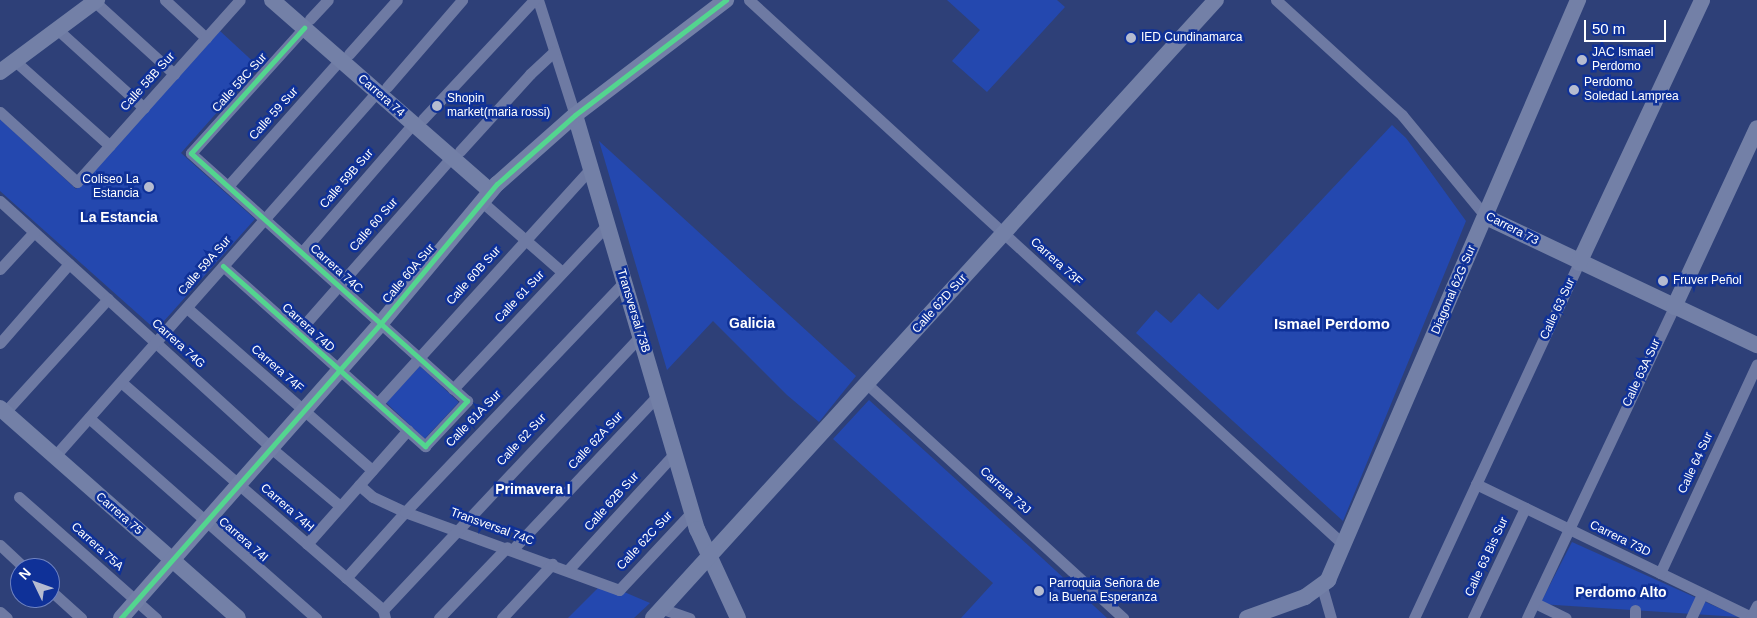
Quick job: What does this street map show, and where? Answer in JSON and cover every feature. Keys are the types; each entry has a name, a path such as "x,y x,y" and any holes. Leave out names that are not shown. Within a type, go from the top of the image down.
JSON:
{"street":[{"path":"166,0 206,38"},
{"name":"Calle 58B Sur","path":"0,112 77,182 240,0"},
{"name":"Carrera 74","path":"272,0 307,23 456,154 489,192"},
{"name":"Carrera 74","path":"288,0 307,23"},
{"name":"Calle 58C Sur","path":"191,153 328,0"},
{"name":"Calle 59 Sur","path":"228,186 397,0"},
{"name":"Calle 59A Sur","path":"54,457 462,0"},
{"name":"Transversal 73B","path":"536,0 575,115 692,512 709,559 738,618"},
{"name":"Calle 59B Sur","path":"302,252 418,121 536,0"},
{"name":"Calle 60A Sur","path":"121,618 381,323 489,192 575,115 726,0"},
{"name":"Carrera 73F","path":"749,0 1344,545"},
{"name":"Calle 62D Sur","path":"663,614 709,559 1216,0"},
{"name":"Carrera 73","path":"1276,0 1407,120 1486,217 1579,263 1757,346"},
{"name":"Diagonal 62G Sur","path":"1325,584 1344,545 1578,0"},
{"name":"Calle 63 Sur","path":"1414,618 1702,0"},
{"path":"0,72 96,1 174,74"},
{"path":"58,30 144,108"},
{"name":"Calle 60 Sur","path":"298,332 456,154 530,74 554,52"},
{"path":"15,61 110,146"},
{"name":"Calle 63A Sur","path":"1527,618 1757,128"},
{"name":"Carrera 74C","path":"191,153 467,401 425,446"},
{"name":"Calle 60B Sur","path":"378,404 591,168"},
{"path":"489,192 525,240 562,272"},
{"name":"Carrera 74G","path":"0,201 271,448 340,506"},
{"name":"Calle 61 Sur","path":"453,389 608,224"},
{"path":"0,269 34,232"},
{"path":"0,344 69,264"},
{"name":"Carrera 74D","path":"223,266 425,446"},
{"name":"Calle 61A Sur","path":"346,578 405,512 625,281"},
{"path":"2,410 108,299"},
{"name":"Carrera 74F","path":"186,308 372,470"},
{"name":"Calle 62 Sur","path":"384,614 457,529 641,335"},
{"name":"Calle 64 Sur","path":"1660,573 1757,364"},
{"name":"Carrera 74H","path":"121,382 346,578 384,614"},
{"name":"Carrera 73J","path":"867,384 1123,618"},
{"name":"Calle 62A Sur","path":"439,618 510,548 658,395"},
{"name":"Carrera 75","path":"2,410 238,618"},
{"name":"Carrera 74I","path":"89,418 316,618"},
{"path":"307,544 408,430"},
{"name":"Calle 62B Sur","path":"568,570 675,453"},
{"name":"Carrera 73D","path":"1476,484 1660,573 1739,615 1752,618"},
{"name":"Transversal 74C","path":"359,485 373,498 405,512 510,548 618,590"},
{"name":"Carrera 75A","path":"19,497 156,618"},
{"name":"Calle 63 Bis Sur","path":"1474,618 1525,508"},
{"name":"Calle 62C Sur","path":"618,590 692,512"},
{"path":"0,545 14,558"},
{"path":"502,618 552,564"},
{"path":"1247,618 1305,597 1325,584 1331,618"},
{"path":"1691,618 1702,594"},
{"path":"60,599 80,618"},
{"path":"1534,603 1566,618"},
{"path":"1752,618 1757,606"},
{"path":"0,612 7,618"},
{"path":"663,614 688,618"}],"shaded area":[{"path":"947,0 1057,0 1065,7 987,92 952,61 980,30"},
{"path":"220,31 258,66 181,153 255,219 156,330 0,191 0,119 76,189"},
{"path":"1392,125 1406,138 1466,221 1343,521 1136,333 1156,310 1171,323 1199,293 1218,310"},
{"path":"599,141 856,376 819,422 787,395 713,321 667,370"},
{"path":"420,366 459,402 425,439 386,403"},
{"path":"869,400 1107,618 961,618 993,583 833,439"},
{"path":"1572,542 1739,617 1540,604"},
{"path":"603,583 650,603 634,618 568,618"}],"cycle path":[{"path":"121,618 381,323 497,184 575,115 726,0"},
{"path":"223,266 425,446 467,401 191,153 304,28"}],"place":[{"name":"IED Cundinamarca","path":"1131,38"},
{"name":"JAC Ismael Perdomo","path":"1582,60"},
{"name":"Perdomo Soledad Lamprea","path":"1574,90"},
{"name":"Shopin market(maria rossi)","path":"437,106"},
{"name":"Coliseo La Estancia","path":"149,187"},
{"name":"Fruver Peñol","path":"1663,281"},
{"name":"Parroquia Señora de la Buena Esperanza","path":"1039,591"}],"district":[{"name":"La Estancia","path":"119,217"},
{"name":"Galicia","path":"752,323"},
{"name":"Ismael Perdomo","path":"1332,324"},
{"name":"Primavera I","path":"533,489"},
{"name":"Perdomo Alto","path":"1621,592"}]}
